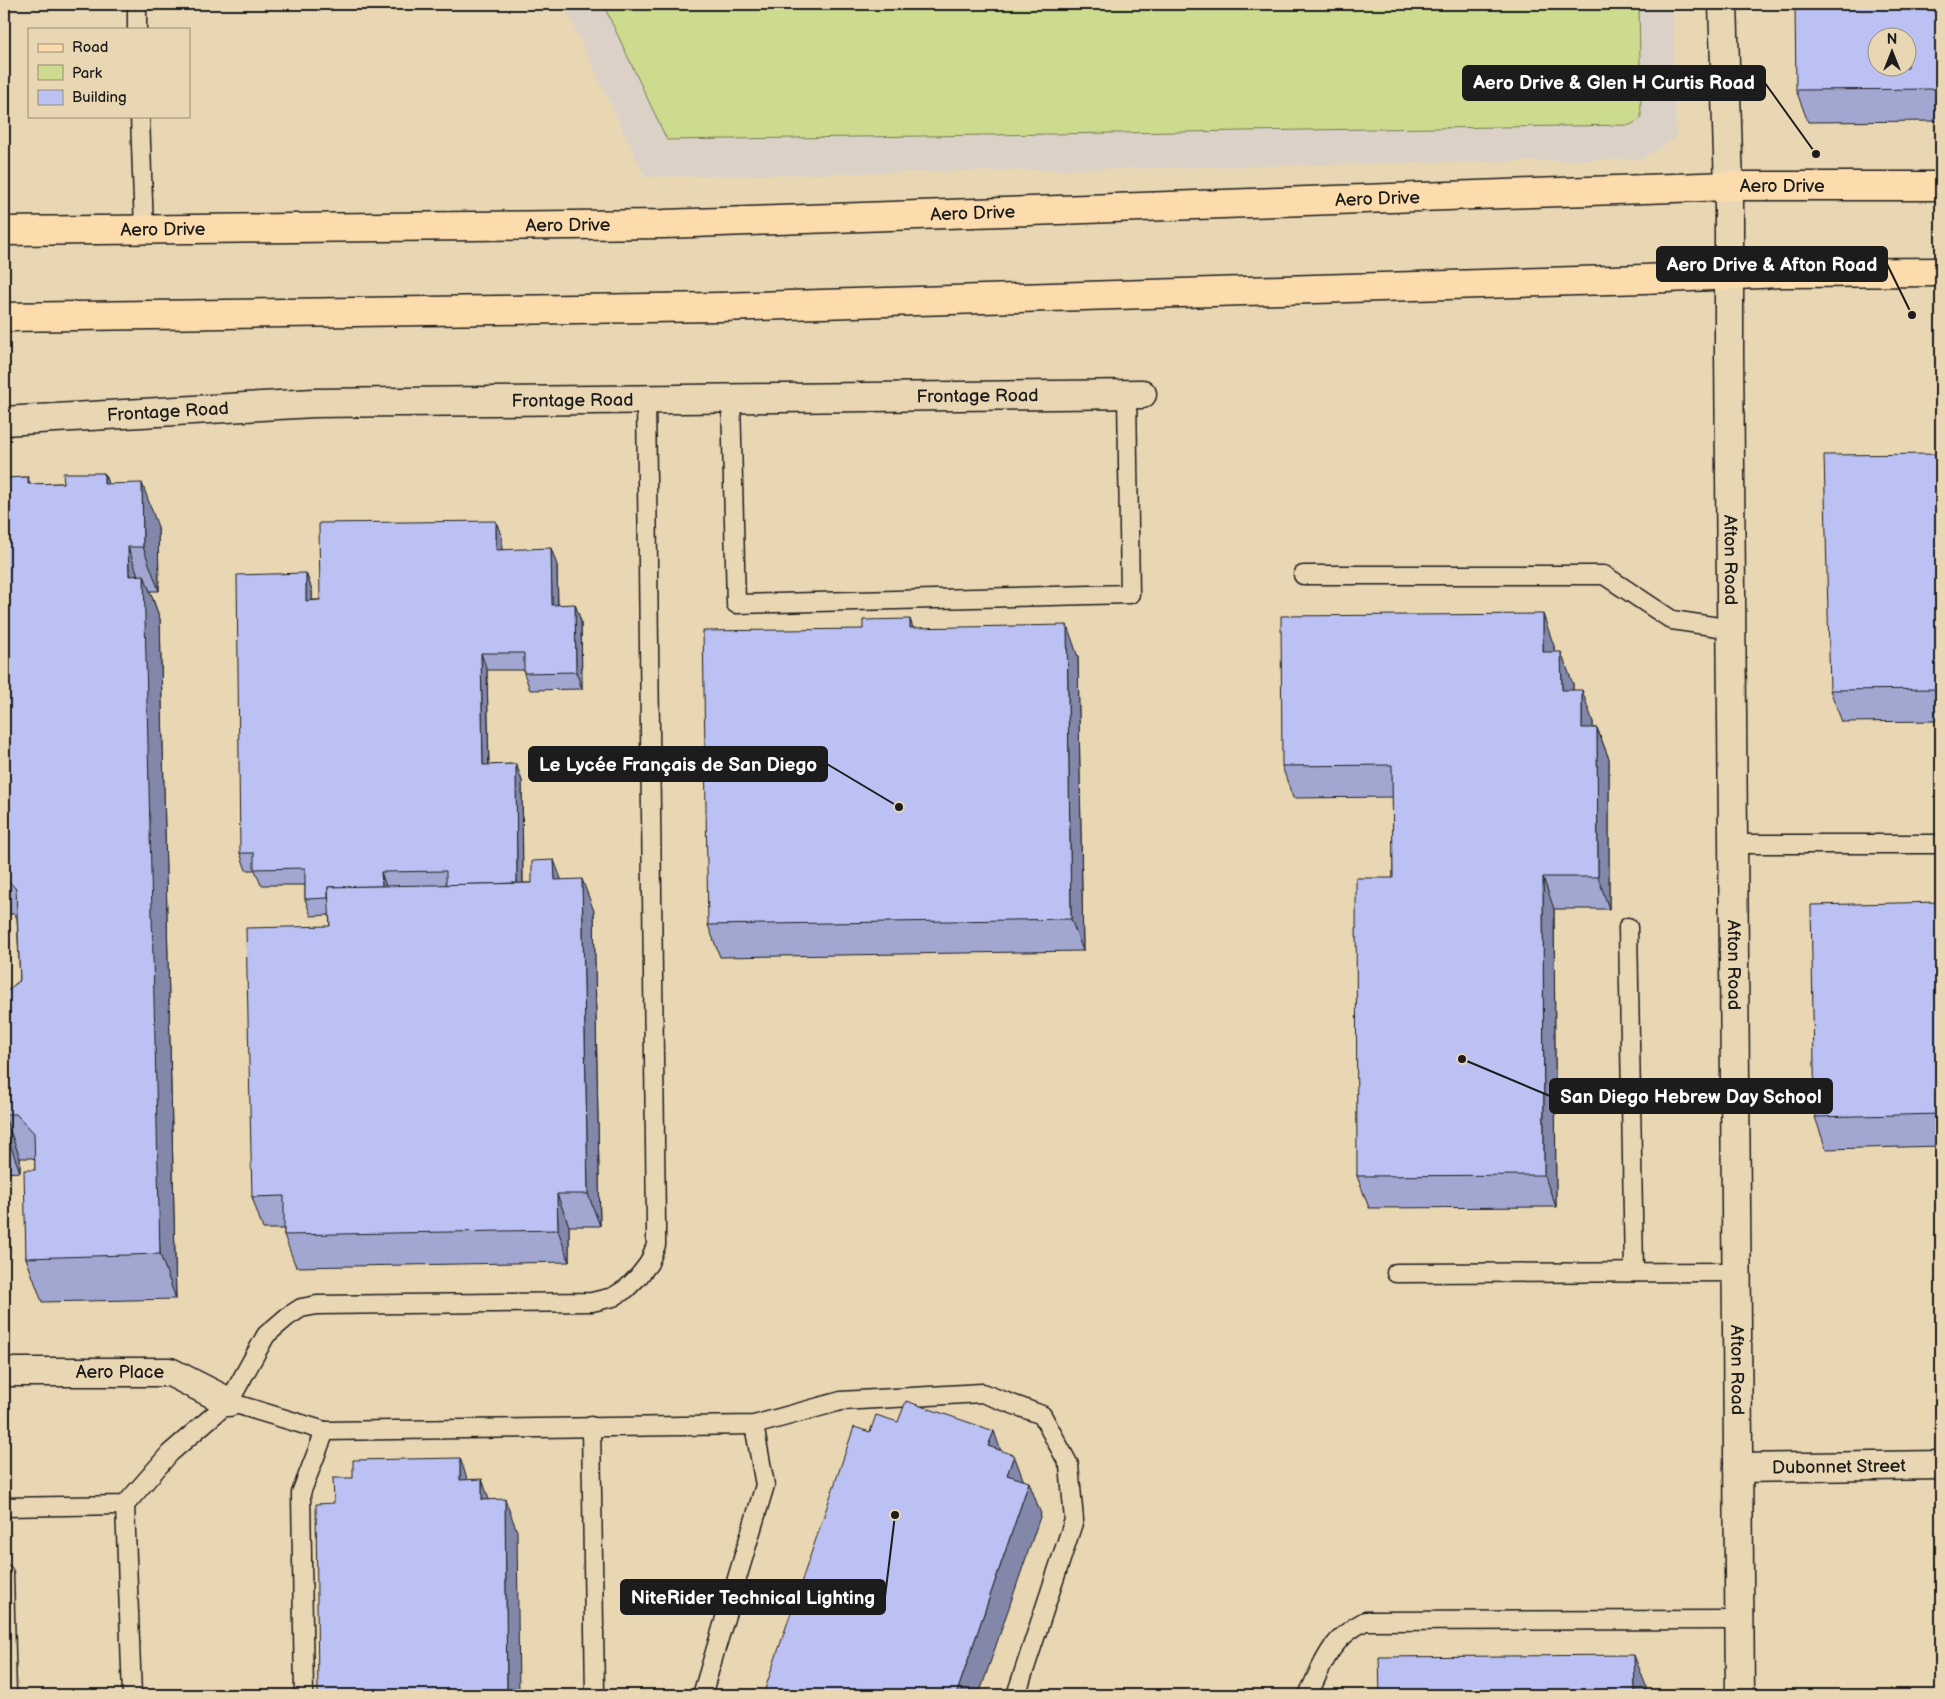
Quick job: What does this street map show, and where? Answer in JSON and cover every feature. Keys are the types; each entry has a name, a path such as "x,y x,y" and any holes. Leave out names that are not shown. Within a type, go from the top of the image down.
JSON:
{"main road":[{"name":"Aero Drive","path":"4,231 664,224 1729,186 1941,186"},
{"path":"4,316 720,307 1782,273 1941,272"}],"street":[{"name":"Afton Road","path":"1723,4 1729,186 1740,1695"},
{"name":"Frontage Road","path":"4,421 314,403 1135,395"},
{"name":"Aero Place","path":"4,1372 170,1372 228,1402"},
{"name":"Dubonnet Street","path":"1738,1468 1941,1465"}],"lane":[{"path":"137,4 137,28"},
{"path":"140,118 144,230"},
{"path":"731,399 736,604 1130,594 1135,395"},
{"path":"132,1695 125,1505 170,1453 228,1402 266,1335 287,1317 301,1308 316,1305 592,1302 613,1297 626,1289 649,1263 656,1245 656,1224 646,399"},
{"path":"1304,575 1604,575 1672,620 1732,629"},
{"path":"1733,844 1941,844"},
{"path":"1628,927 1634,1272"},
{"path":"1396,1273 1738,1272"},
{"path":"228,1402 325,1431 754,1425 841,1401 982,1393 1042,1415 1069,1464 1074,1520 1016,1695"},
{"path":"702,1695 765,1485 754,1425"},
{"path":"591,1426 595,1695"},
{"path":"304,1695 301,1493 325,1431"},
{"path":"4,1507 125,1505"},
{"path":"4,1574 6,1695"},
{"path":"1308,1695 1325,1659 1337,1640 1349,1629 1365,1621 1740,1620"}],"shaded area":[{"path":"563,4 1673,4 1676,138 1641,159 645,177"}],"green space":[{"path":"603,4 1639,4 1641,119 1630,125 667,140"}],"building":[{"path":"1795,4 1941,4 1941,89 1796,90"},
{"path":"1941,454 1941,689 1830,690 1824,455"},
{"path":"63,473 104,473 104,484 142,483 143,547 128,547 129,576 144,575 160,1254 26,1258 24,1170 35,1170 34,1133 16,1114 4,1114 4,994 20,980 16,889 4,876 4,478 28,477 28,484 64,483"},
{"path":"496,521 496,550 551,548 552,605 575,604 576,672 524,673 524,653 481,653 483,765 516,764 517,883 446,885 446,871 381,872 382,886 328,887 328,898 305,899 305,868 254,869 254,853 240,853 237,575 306,573 306,601 320,600 319,523"},
{"path":"1543,614 1543,652 1561,652 1562,690 1582,690 1582,728 1597,728 1598,877 1543,877 1544,1175 1357,1176 1356,878 1393,878 1392,765 1282,766 1281,616"},
{"path":"910,619 910,628 1067,625 1071,919 708,925 703,631 863,629 863,620"},
{"path":"554,860 555,880 582,879 588,1194 557,1194 558,1230 284,1235 284,1196 252,1197 246,928 330,926 328,887 532,883 532,861"},
{"path":"1941,902 1941,1114 1815,1117 1811,905"},
{"path":"906,1401 994,1431 988,1446 1014,1455 1007,1475 1029,1482 956,1695 763,1695 854,1427 870,1432 876,1415 898,1422"},
{"path":"460,1458 460,1480 482,1479 482,1500 505,1499 507,1695 318,1695 316,1504 334,1503 333,1478 353,1478 353,1460"},
{"path":"1634,1655 1635,1695 1380,1695 1379,1657"}],"place":[{"name":"Aero Drive & Glen H Curtis Road","path":"1816,154"},
{"name":"Aero Drive & Afton Road","path":"1912,315"},
{"name":"Le Lycée Français de San Diego","path":"899,807"},
{"name":"San Diego Hebrew Day School","path":"1462,1059"},
{"name":"NiteRider Technical Lighting","path":"895,1515"}]}
